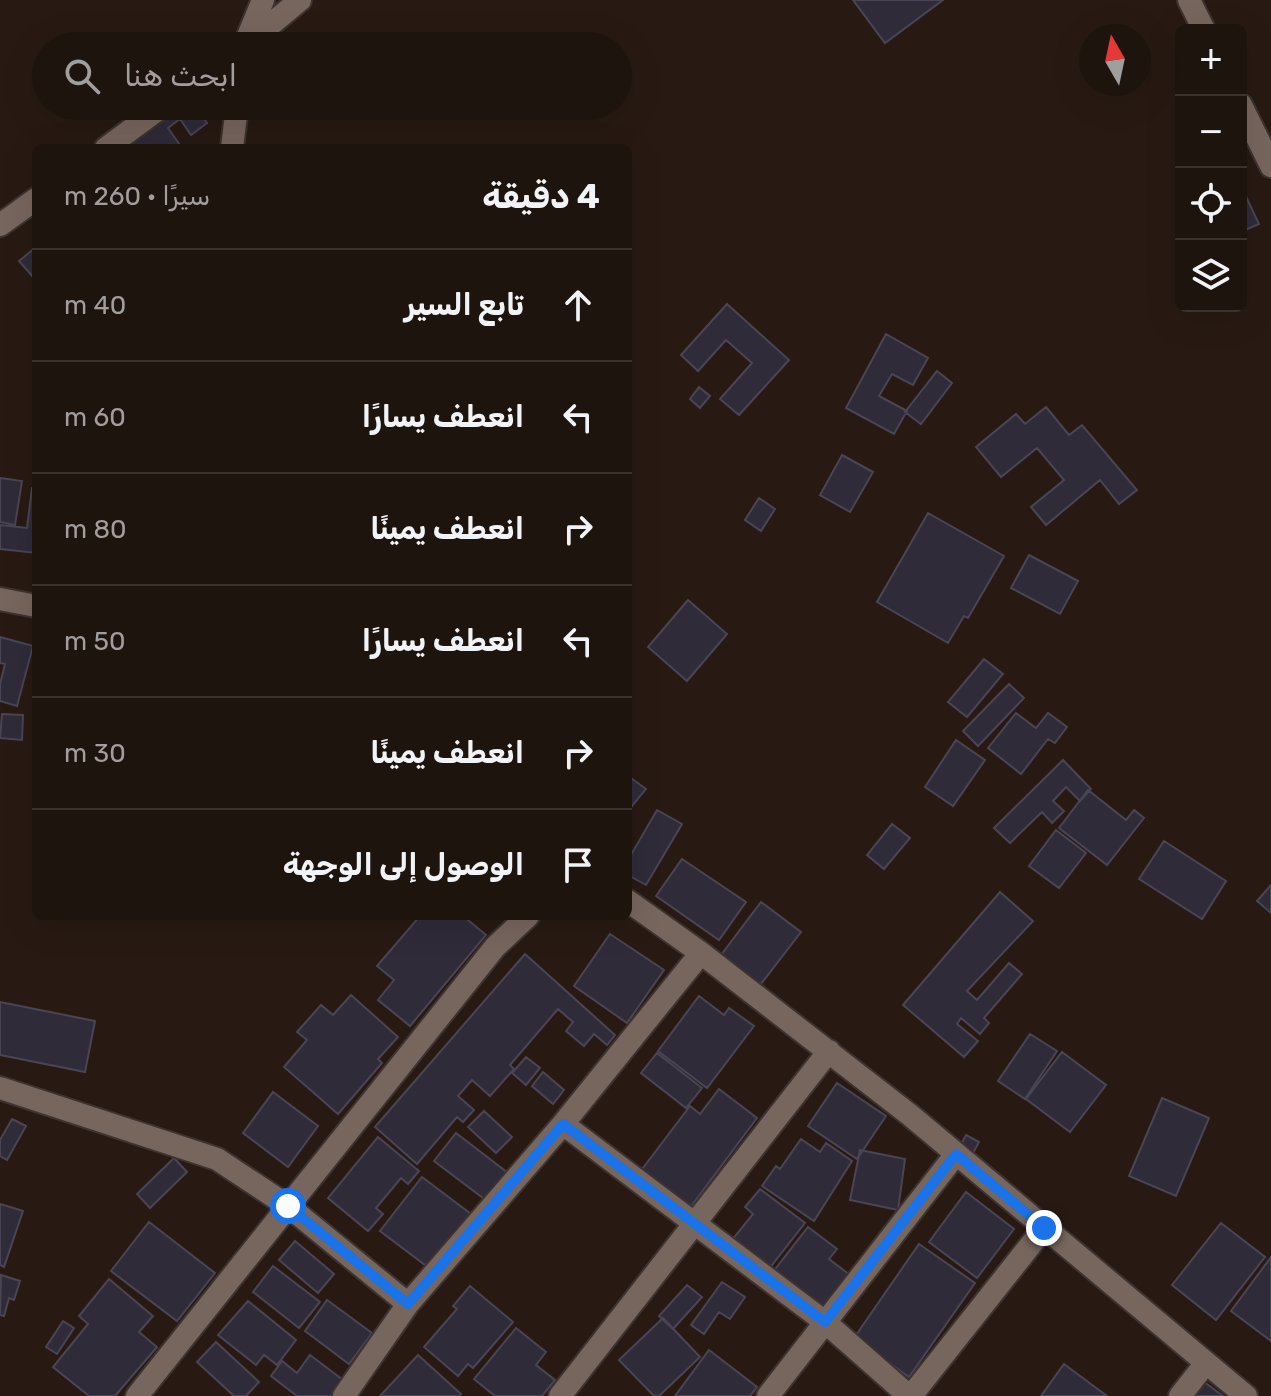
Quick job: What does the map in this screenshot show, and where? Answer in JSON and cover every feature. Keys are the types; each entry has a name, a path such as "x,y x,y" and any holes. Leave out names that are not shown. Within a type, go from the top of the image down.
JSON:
{"street":[{"path":"250,32 263,0"},
{"path":"261,32 300,0"},
{"path":"1189,0 1201,24"},
{"path":"1247,117 1271,166"},
{"path":"111,144 144,120"},
{"path":"232,144 235,120"},
{"path":"0,225 32,202"},
{"path":"0,599 32,605"},
{"path":"632,904 829,1051 1246,1396"},
{"path":"137,1396 495,947 524,920"},
{"path":"344,1396 408,1304 563,1124 701,953"},
{"path":"560,1396 829,1051"},
{"path":"0,1088 217,1159 288,1206 408,1304"},
{"path":"563,1124 825,1322 910,1396 1044,1228"},
{"path":"768,1396 956,1154"},
{"path":"1180,1396 1206,1363"}],"building":[{"path":"853,0 943,0 885,43"},
{"path":"154,120 179,120 168,128 179,144 119,144"},
{"path":"181,120 205,120 207,123 191,135"},
{"path":"1247,199 1259,224 1247,229"},
{"path":"32,250 32,276 19,261"},
{"path":"727,304 789,360 739,415 720,399 752,363 726,340 698,371 681,355"},
{"path":"886,334 928,358 913,385 892,374 879,396 907,411 894,434 846,408"},
{"path":"937,371 952,383 921,424 905,412"},
{"path":"699,387 710,396 700,408 690,399"},
{"path":"1046,407 1069,435 1082,425 1137,490 1119,504 1100,480 1046,525 1031,507 1064,480 1037,448 1001,477 976,447 1016,414 1025,424"},
{"path":"842,455 873,472 850,512 820,495"},
{"path":"0,478 22,481 15,525 0,522"},
{"path":"32,488 32,553 0,549 0,525 27,528"},
{"path":"759,498 775,509 761,531 745,520"},
{"path":"928,513 1004,556 968,618 964,616 948,643 877,602"},
{"path":"1029,555 1078,581 1060,614 1011,588"},
{"path":"688,600 727,634 687,681 648,647"},
{"path":"0,637 32,646 17,706 0,701 5,664 0,663"},
{"path":"984,659 1003,674 967,717 948,702"},
{"path":"1009,684 1024,698 978,746 963,731"},
{"path":"1016,713 1036,728 1048,713 1067,727 1055,743 1048,739 1021,774 988,748"},
{"path":"2,714 23,715 22,740 0,738"},
{"path":"956,740 985,760 953,806 925,787"},
{"path":"1063,760 1091,789 1080,801 1066,787 1053,801 1064,811 1052,823 1042,812 1010,843 994,828"},
{"path":"632,779 646,789 632,806"},
{"path":"1088,790 1126,820 1134,810 1144,818 1107,865 1059,828"},
{"path":"657,810 682,824 646,885 632,877 632,853"},
{"path":"892,824 910,838 884,869 867,855"},
{"path":"1056,830 1086,853 1059,888 1029,866"},
{"path":"1164,841 1226,881 1202,919 1139,879"},
{"path":"682,859 746,902 719,940 656,896"},
{"path":"1271,885 1271,913 1257,901"},
{"path":"1000,892 1033,921 967,991 977,1000 1009,963 1022,974 984,1018 989,1023 980,1034 961,1018 957,1024 978,1041 964,1057 903,1005"},
{"path":"761,902 801,932 757,989 718,959"},
{"path":"417,920 468,920 486,935 410,1026 378,1000 394,980 377,966"},
{"path":"610,934 664,970 627,1023 574,986"},
{"path":"525,954 615,1035 607,1045 594,1034 584,1046 566,1031 573,1022 558,1009 510,1065 514,1069 490,1096 472,1080 458,1096 474,1110 463,1122 457,1117 417,1164 375,1127"},
{"path":"351,995 398,1037 378,1059 382,1063 338,1114 284,1067 307,1040 297,1032 321,1005 333,1015"},
{"path":"699,996 724,1015 729,1008 754,1026 707,1088 658,1051"},
{"path":"0,1002 95,1021 85,1072 0,1055"},
{"path":"1030,1034 1057,1051 1025,1099 998,1081"},
{"path":"1062,1052 1106,1085 1070,1132 1026,1099"},
{"path":"657,1053 702,1088 686,1108 641,1073"},
{"path":"526,1057 540,1068 526,1085 512,1073"},
{"path":"543,1072 564,1090 553,1104 532,1086"},
{"path":"837,1083 886,1116 857,1159 808,1126"},
{"path":"719,1089 757,1118 689,1209 640,1172 690,1106 700,1114"},
{"path":"273,1092 318,1126 288,1167 243,1133"},
{"path":"1162,1098 1209,1118 1176,1196 1129,1176"},
{"path":"484,1111 512,1137 496,1153 468,1127"},
{"path":"12,1119 26,1126 7,1160 0,1156 0,1140"},
{"path":"456,1133 508,1173 487,1201 434,1161"},
{"path":"966,1135 979,1142 971,1157 958,1150"},
{"path":"378,1137 419,1171 408,1184 401,1178 376,1208 383,1214 368,1231 328,1198"},
{"path":"801,1139 820,1152 826,1143 852,1161 814,1221 762,1186 776,1166 780,1169"},
{"path":"860,1150 905,1159 898,1210 850,1200"},
{"path":"174,1158 187,1172 150,1208 137,1194"},
{"path":"422,1177 471,1214 429,1268 380,1231"},
{"path":"760,1189 805,1223 765,1274 728,1245 753,1214 745,1207"},
{"path":"966,1192 1014,1229 977,1278 929,1242"},
{"path":"0,1204 23,1211 4,1267 0,1265"},
{"path":"149,1222 215,1273 177,1321 111,1271"},
{"path":"1221,1223 1265,1257 1216,1320 1172,1285"},
{"path":"808,1227 837,1249 829,1259 850,1275 819,1315 769,1277"},
{"path":"295,1241 334,1274 318,1293 279,1260"},
{"path":"919,1244 975,1283 909,1377 854,1338"},
{"path":"1271,1257 1271,1341 1231,1311"},
{"path":"273,1266 320,1302 299,1328 253,1292"},
{"path":"1,1275 20,1281 14,1300 9,1298 4,1316 0,1315"},
{"path":"109,1279 153,1316 139,1332 157,1347 115,1396 89,1396 53,1367 88,1324 79,1316"},
{"path":"722,1282 745,1297 730,1319 719,1312 704,1334 691,1325"},
{"path":"687,1285 702,1297 673,1329 659,1316"},
{"path":"470,1286 513,1322 473,1368 468,1364 458,1376 424,1347 457,1309 453,1306"},
{"path":"327,1300 372,1333 349,1364 305,1331"},
{"path":"248,1301 296,1340 277,1365 264,1355 256,1365 218,1335"},
{"path":"663,1318 700,1357 659,1396 654,1396 619,1360"},
{"path":"63,1321 74,1328 57,1354 46,1347"},
{"path":"516,1328 546,1352 536,1365 555,1380 542,1396 495,1396 474,1379"},
{"path":"216,1342 259,1382 246,1396 234,1396 197,1362"},
{"path":"709,1350 757,1387 750,1396 675,1396"},
{"path":"310,1355 343,1380 331,1396 297,1396 271,1376 282,1361 297,1373"},
{"path":"418,1355 461,1394 380,1396"},
{"path":"1064,1364 1107,1396 1041,1396"},
{"path":"1203,1381 1223,1396 1192,1396"}],"route":[{"path":"288,1206 408,1304 563,1124 825,1322 956,1154 1044,1228"}]}
